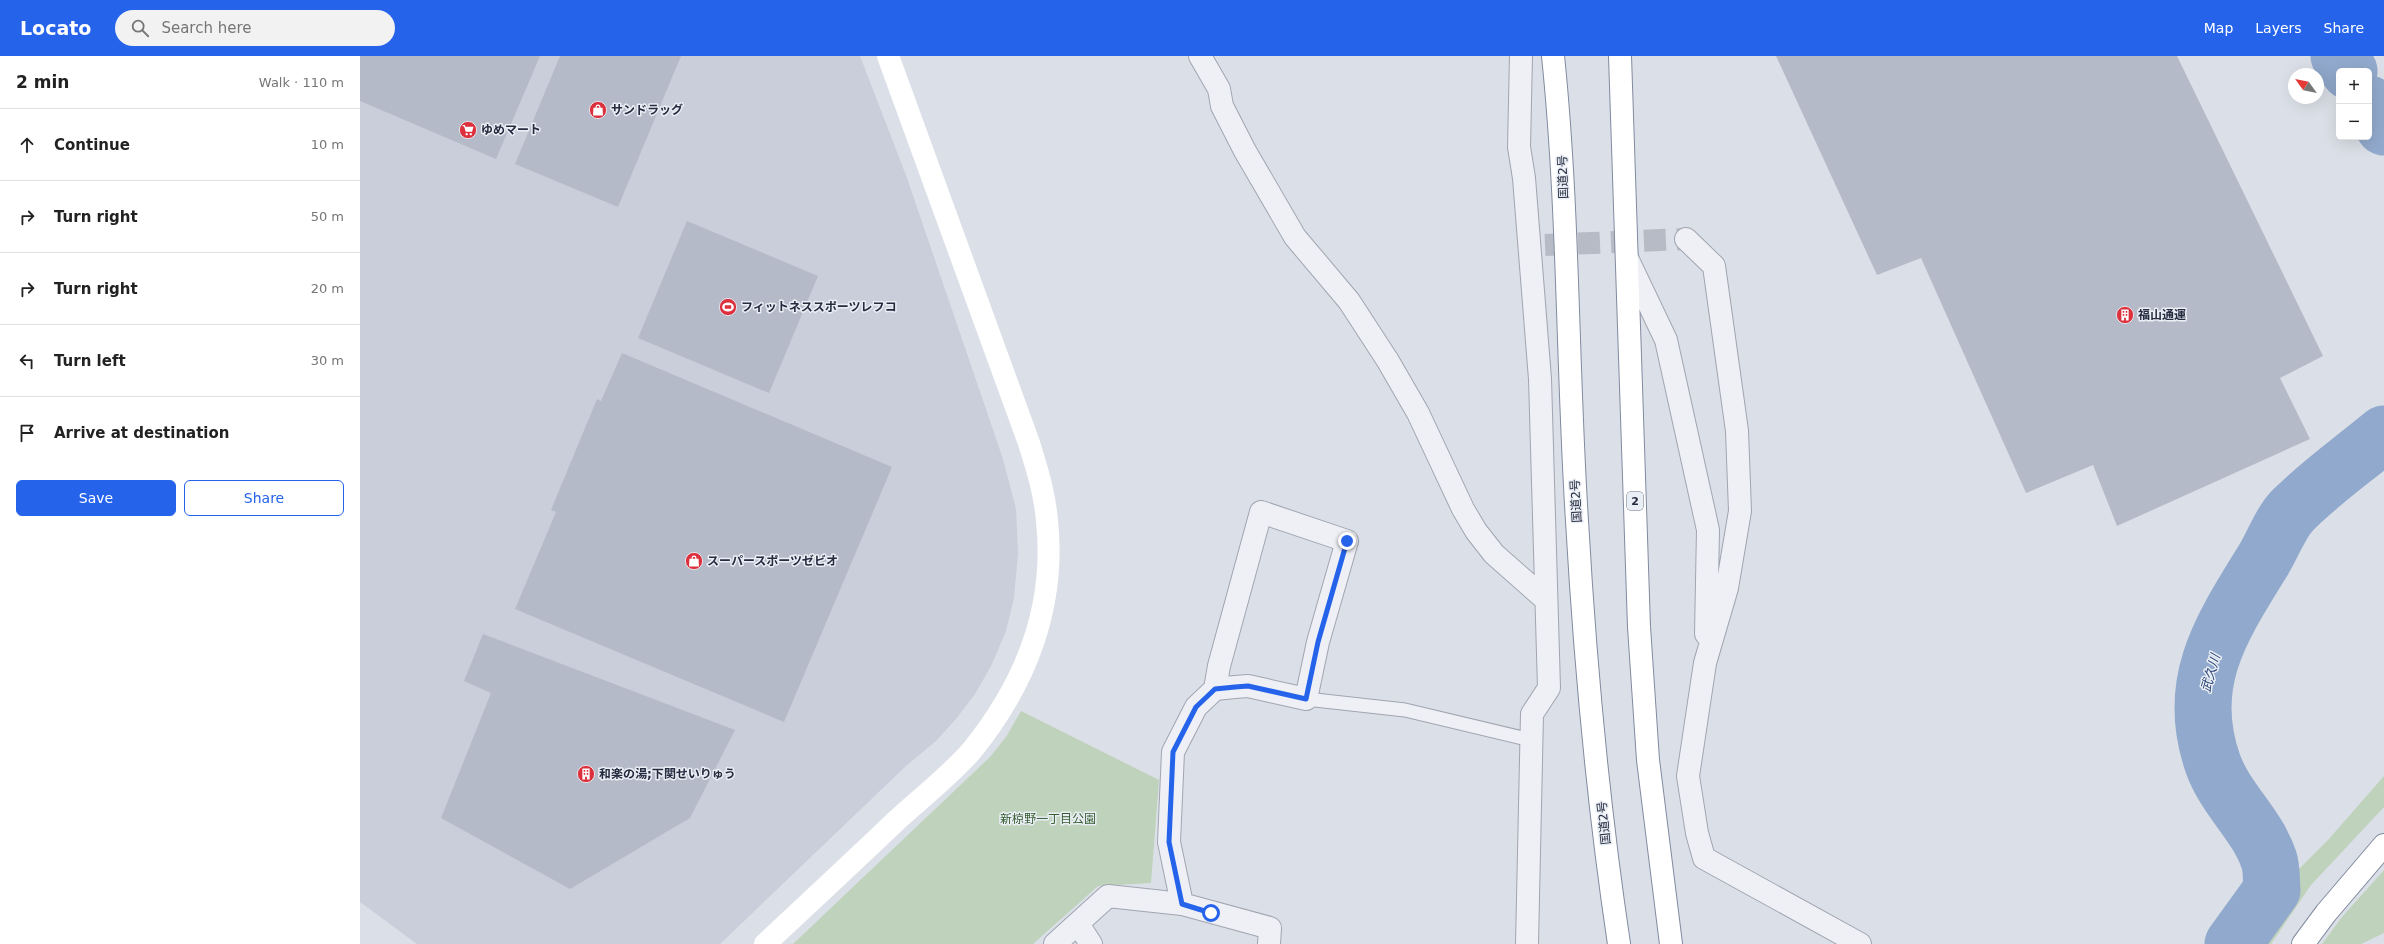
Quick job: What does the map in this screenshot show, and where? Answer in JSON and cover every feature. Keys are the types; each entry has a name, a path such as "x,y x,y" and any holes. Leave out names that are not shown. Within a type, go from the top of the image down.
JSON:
{"main road":[{"path":"765,944 973,749 1004,704 1022,673 1038,633 1045,598 1048,560 1048,529 1041,484 1029,443 888,56"},
{"name":"国道2号","path":"1553,56 1562,138 1577,521 1592,715 1619,944"},
{"name":"2","path":"1620,56 1640,643 1648,760 1671,944"},
{"path":"2303,944 2326,913 2384,845"}],"street":[{"path":"1200,56 1218,89 1222,106 1244,151 1295,237 1349,301 1388,361 1418,413 1463,509 1476,531 1494,554 1545,599"},
{"path":"1521,56 1519,147 1537,246 1545,599 1549,688 1532,714 1527,944"},
{"path":"1686,240 1714,266 1737,430 1740,511 1728,588 1705,663"},
{"path":"1627,258 1666,340 1708,530 1705,663 1688,776 1697,834 1704,858 1860,944"},
{"path":"1182,904 1169,842 1173,752 1196,707 1215,689 1219,666 1261,512 1347,541 1318,642 1306,699 1248,686 1215,689"},
{"path":"1055,944 1108,896 1182,904 1270,928 1269,944"},
{"path":"1078,924 1091,944"}],"lane":[{"path":"1306,699 1406,710 1531,740"}],"shaded area":[{"path":"360,56 860,56 907,178 1003,459 1016,509 1018,553 1014,598 1006,631 991,666 975,694 956,719 936,741 906,766 720,944 417,944 360,902"}],"green space":[{"name":"新椋野一丁目公園","path":"1021,711 1159,780 1151,883 1098,886 1033,944 793,944 990,757 1006,737"},
{"path":"2384,776 2384,807 2311,885 2271,944 2221,944 2268,885 2300,868 2328,840"},
{"path":"2384,870 2384,933 2361,944 2322,944 2342,917"}],"building":[{"name":"ゆめマート","path":"360,56 540,56 496,159 360,101"},
{"name":"サンドラッグ","path":"560,56 681,56 618,207 515,164"},
{"name":"福山通運","path":"1776,56 2177,56 2323,356 2280,378 2310,439 2117,526 2093,465 2026,493 1921,258 1877,275"},
{"name":"フィットネススポーツレフコ","path":"687,221 818,276 769,393 638,338"},
{"name":"スーパースポーツゼビオ","path":"622,353 892,467 784,722 515,609 556,512 551,510 597,399 601,401"},
{"name":"和楽の湯;下関せいりゅう","path":"483,634 735,730 690,818 570,889 441,818 491,693 464,681"}],"waterway":[{"name":"武久川","path":"2339,56 2347,68"},
{"name":"武久川","path":"2372,109 2384,127"},
{"name":"武久川","path":"2233,944 2272,890 2271,871 2264,847 2233,801 2213,764 2205,734 2203,707 2205,681 2212,656 2234,608 2289,515 2315,490 2384,434"}],"tunnel":[{"path":"1545,245 1686,239"}],"place":[{"name":"サンドラッグ","path":"598,110"},
{"name":"ゆめマート","path":"468,130"},
{"name":"フィットネススポーツレフコ","path":"728,307"},
{"name":"福山通運","path":"2125,315"},
{"name":"スーパースポーツゼビオ","path":"694,561"},
{"name":"和楽の湯;下関せいりゅう","path":"586,774"}],"route":[{"path":"1211,913 1182,904 1169,842 1173,752 1196,707 1215,689 1248,686 1293,698 1306,699 1309,677 1318,642 1347,541"}]}
